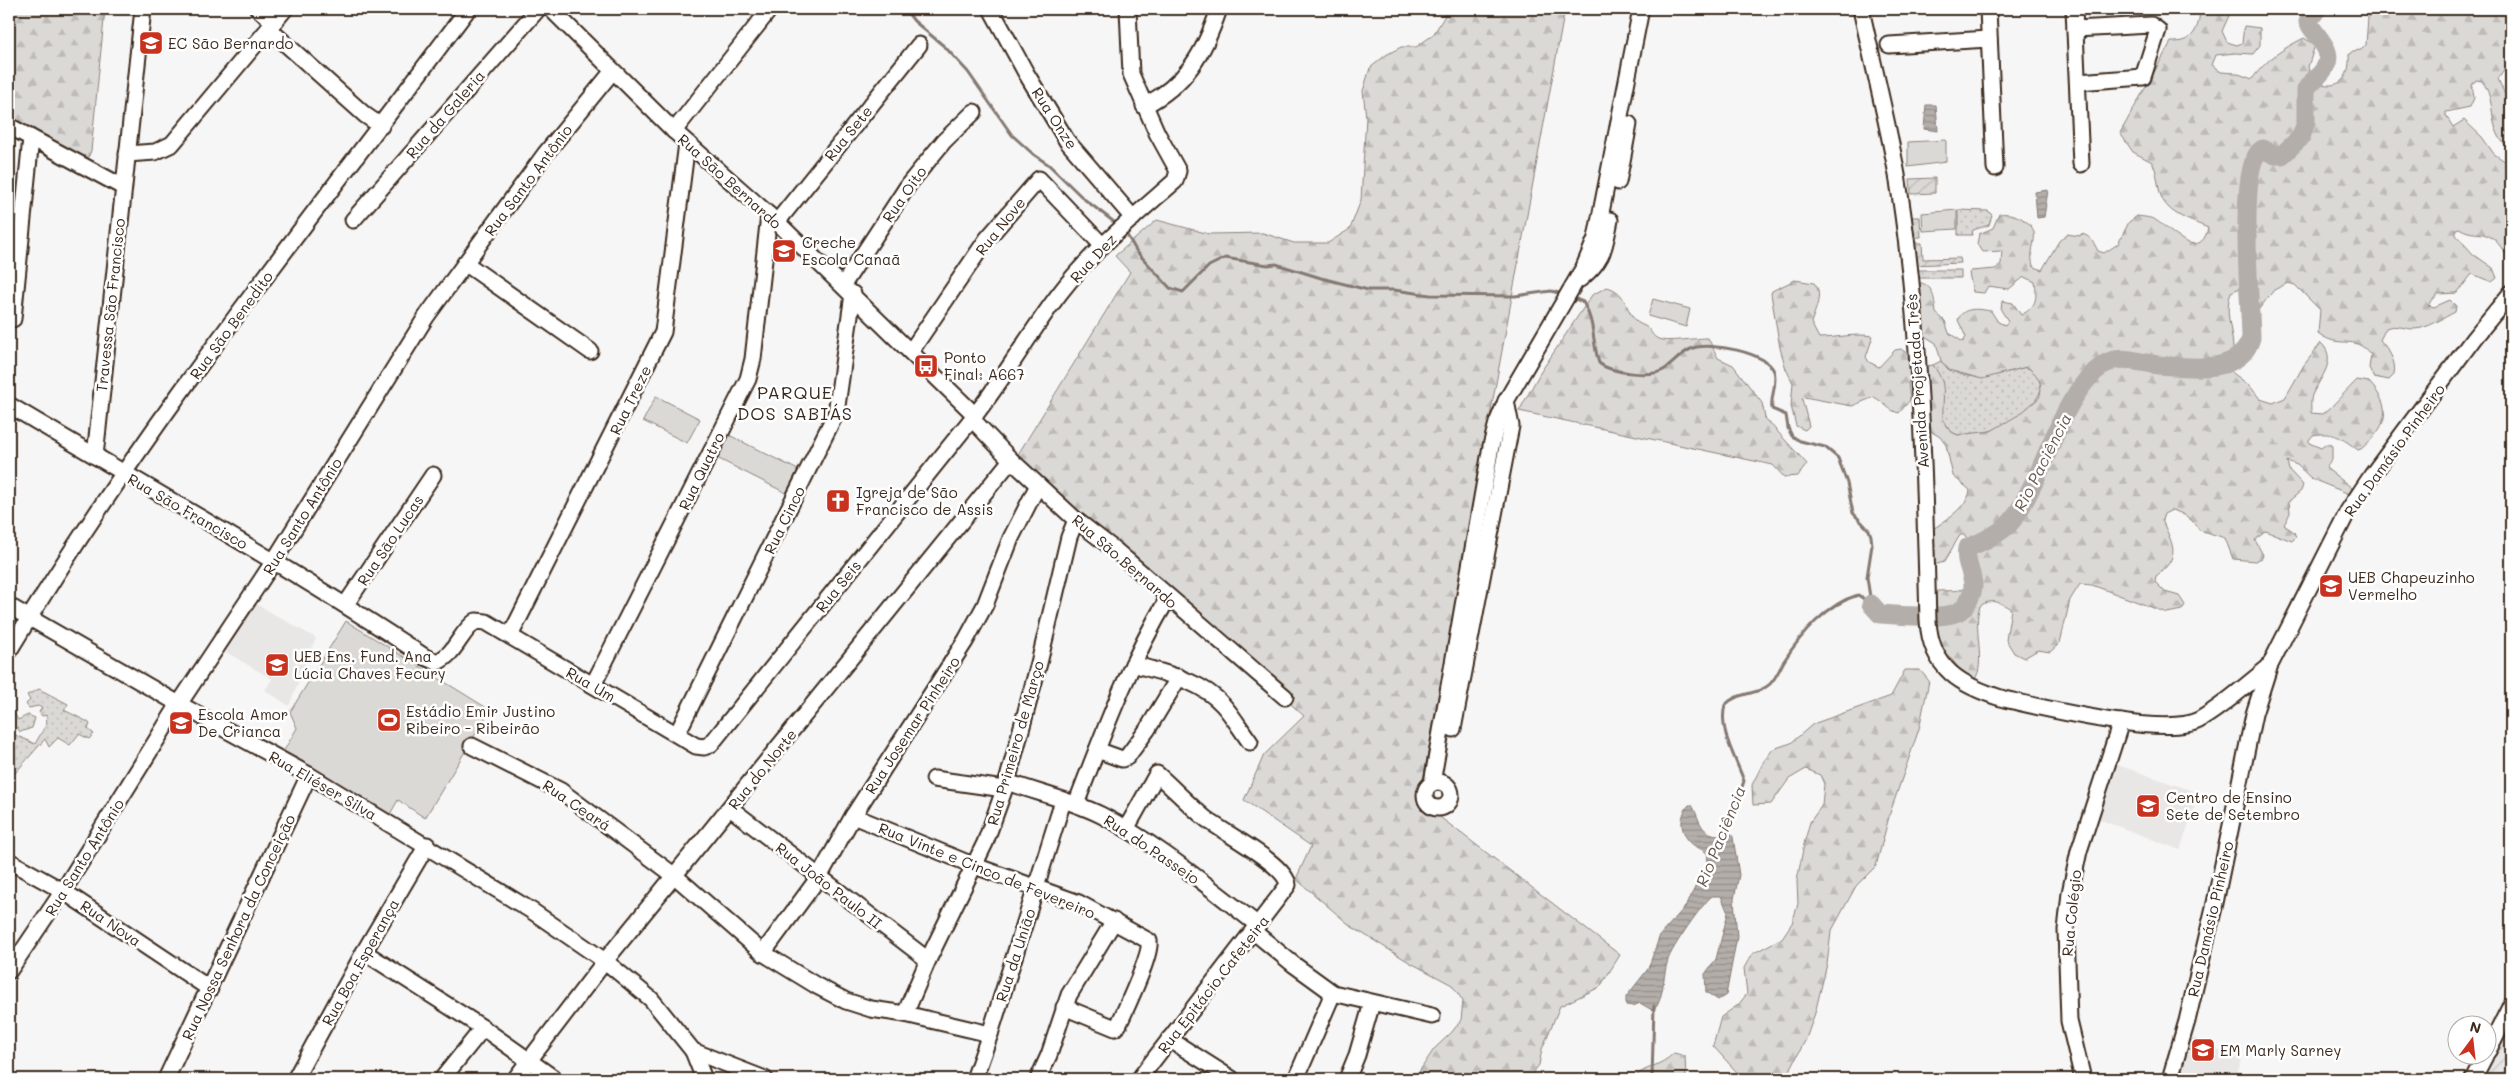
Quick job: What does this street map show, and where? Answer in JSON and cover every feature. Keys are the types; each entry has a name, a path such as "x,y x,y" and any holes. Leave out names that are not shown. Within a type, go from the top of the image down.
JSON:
{"street":[{"name":"Travessa São Francisco","path":"94,456 143,9"},
{"path":"258,9 271,25 365,115 380,126"},
{"path":"127,154 155,152 172,144 284,9"},
{"name":"Rua São Benedito","path":"9,651 123,474 253,295 468,9"},
{"name":"Rua da Galeria","path":"353,220 538,9"},
{"name":"Rua São Bernardo","path":"551,9 612,72 674,131 773,219 911,351 974,417 1010,460 1076,520 1115,550 1168,598 1285,696"},
{"path":"674,131 770,9"},
{"name":"Rua Onze","path":"991,9 1026,73 1067,141 1129,221"},
{"name":"Rua Dez","path":"974,417 1003,380 1060,293 1108,240 1175,181 1178,171 1144,106 1132,74 1128,9"},
{"path":"1144,106 1164,95 1183,79 1202,49 1219,9"},
{"name":"Avenida Projetada Três","path":"1861,9 1890,138 1902,210 1919,370 1927,605 1929,638 1935,655 1956,677 1987,694 2022,703 2121,722"},
{"path":"1988,9 1995,168"},
{"path":"2074,9 2081,164"},
{"path":"1438,783 1491,446 1497,423 1506,401 1574,285 1596,238 1623,130 1645,12"},
{"path":"2075,29 2151,25 2158,30 2143,77 2078,82"},
{"path":"1889,45 1989,39"},
{"name":"Rua Sete","path":"773,219 919,45"},
{"name":"Rua Santo Antônio","path":"9,971 63,891 179,704 274,561 426,318 545,154 612,72"},
{"name":"Rua Oito","path":"848,290 909,184 944,141 974,112"},
{"path":"9,126 123,187"},
{"path":"13,319 31,138"},
{"name":"Rua Treze","path":"510,636 664,332 687,143"},
{"name":"Rua Nove","path":"911,351 987,238 1039,179 1108,240"},
{"name":"Rua Quatro","path":"594,685 748,379 753,360 773,219"},
{"path":"465,263 590,351"},
{"name":"Rua Cinco","path":"677,734 836,413 848,290"},
{"name":"Rua Damásio Pinheiro","path":"2170,1079 2188,1021 2254,714 2269,667 2336,533 2359,493 2474,338 2511,293"},
{"name":"Rua São Francisco","path":"9,405 346,604 425,657 437,662 452,651 470,625 476,621 486,622"},
{"name":"Rua Seis","path":"696,746 704,747 711,744 974,417"},
{"name":"Rua do Norte","path":"515,1079 605,961 1010,460"},
{"name":"Rua São Lucas","path":"346,604 433,475"},
{"name":"Rua Josemar Pinheiro","path":"763,953 819,877 853,816 974,626 985,605 1011,538 1038,485"},
{"name":"Rua Primeiro de Março","path":"905,1014 928,960 974,866 1005,786 1039,662 1066,546 1076,520"},
{"name":"Rua da União","path":"974,1079 1037,887 1070,802 1097,750 1149,629 1168,598"},
{"name":"Rua Eliéser Silva","path":"9,606 179,704 309,775 427,845 539,915 605,961 651,999 693,1051"},
{"name":"Rua Um","path":"486,622 696,746"},
{"path":"1133,664 1179,677 1201,688 1222,703 1250,742"},
{"path":"2121,722 2174,726 2190,723 2199,719 2269,667"},
{"path":"1097,750 1122,759 1127,758 1147,730 1179,677"},
{"name":"Rua Colégio","path":"2083,1079 2069,1021 2066,930 2070,893 2079,851 2121,722"},
{"name":"Rua Ceará","path":"472,746 561,791 675,876 763,953 846,1001 871,1009 905,1014 990,1034"},
{"name":"Rua Epitácio Cafeteira","path":"1126,829 1157,774 1205,818 1254,850 1282,873 1288,881 1286,889 1139,1079"},
{"name":"Rua Nossa Senhora da Conceição","path":"166,1079 210,989 309,775"},
{"name":"Rua do Passeio","path":"934,779 1005,786 1070,802 1126,829 1256,928 1293,964 1333,993 1432,1016"},
{"name":"Rua João Paulo II","path":"730,808 928,960"},
{"name":"Rua Vinte e Cinco de Fevereiro","path":"853,816 974,866 1079,903 1147,939 1150,945 1139,977 1119,1024 1115,1028 1064,1007"},
{"name":"Rua Boa Esperança","path":"295,1079 364,952 427,845"},
{"name":"Rua Nova","path":"9,861 63,891 210,989"},
{"path":"1038,1079 1049,1054 1064,1007 1114,921"},
{"path":"364,952 482,1028 555,1079"},
{"path":"1296,1079 1333,993"},
{"path":"1347,1079 1357,1055 1372,1003"},
{"path":"2498,1031 2511,1005"},
{"path":"442,1079 482,1028"},
{"path":"1169,1039 1231,1079"},
{"path":"693,1051 704,1079"},
{"path":"693,1051 764,1079"},
{"path":"2473,1079 2480,1066"}],"shaded area":[{"name":"UEB Ens. Fund. Ana Lúcia Chaves Fecury","path":"256,604 316,638 289,706 265,690 272,679 226,652"},
{"name":"Centro de Ensino Sete de Setembro","path":"2115,764 2199,793 2180,850 2096,818"},
{"path":"2511,1025 2511,1079 2484,1079 2490,1066 2498,1066 2498,1051"},
{"name":"EM Marly Sarney","path":"2193,1038 2242,1061 2234,1079 2180,1079"}],"green space":[{"path":"9,9 105,9 91,151 86,162 9,117"},
{"path":"1449,9 1565,9 1419,801 1620,955 1600,987 1560,1006 1542,1049 1539,1065 1528,1079 1419,1079 1417,1075 1434,1049 1452,1032 1461,1020 1463,1001 1452,985 1409,962 1352,927 1296,879 1311,846 1244,800 1264,755 1304,716 1017,456 1130,272 1115,256 1157,220 1209,234 1263,233 1294,243 1328,243 1350,229 1361,200 1366,117 1363,91 1370,68 1386,55 1401,47 1416,47 1433,35"},
{"path":"2200,9 2232,9 2222,31 2227,42 2237,45 2242,43 2244,26 2260,28 2260,45 2253,54 2216,55 2212,65 2221,72 2236,73 2252,79 2275,55 2304,38 2315,45 2308,67 2311,80 2328,85 2340,82 2344,78 2349,64 2349,54 2353,51 2361,50 2366,45 2368,17 2378,9 2511,9 2511,65 2505,69 2498,79 2507,99 2511,100 2511,145 2505,145 2499,137 2487,89 2482,81 2476,80 2472,85 2474,98 2470,107 2446,112 2446,116 2453,127 2464,120 2482,137 2494,154 2511,165 2511,260 2489,236 2468,232 2459,228 2456,229 2456,235 2473,254 2493,268 2497,278 2492,282 2472,274 2457,293 2438,294 2428,305 2434,307 2450,300 2456,306 2455,312 2430,325 2419,329 2386,328 2380,340 2389,351 2393,360 2394,375 2389,380 2374,377 2369,368 2371,355 2358,344 2333,341 2318,333 2320,310 2295,285 2288,283 2274,290 2255,314 2240,288 2231,292 2228,313 2233,350 2229,370 2250,386 2260,399 2273,403 2285,398 2304,365 2321,343 2326,349 2328,362 2324,374 2312,395 2311,413 2323,414 2357,380 2369,382 2377,392 2384,409 2382,425 2370,441 2361,449 2358,450 2337,436 2332,435 2313,435 2309,440 2309,443 2321,448 2328,443 2332,446 2332,459 2326,468 2352,488 2349,494 2312,479 2297,465 2287,461 2289,470 2303,485 2301,491 2289,501 2290,513 2284,525 2294,532 2296,537 2292,541 2266,531 2255,540 2263,555 2262,558 2255,561 2233,559 2225,538 2199,530 2188,517 2172,510 2164,514 2162,520 2172,544 2172,556 2164,569 2156,576 2155,582 2165,592 2179,596 2185,605 2182,610 2167,613 2092,585 2080,584 2070,600 2060,643 2050,652 2038,650 2024,658 2014,653 2006,640 2011,609 1999,603 1988,602 1980,606 1978,614 1980,655 1978,674 1974,680 1964,676 1951,658 1936,647 1933,592 1964,588 1969,578 1970,562 1967,539 1965,535 1960,535 1944,562 1934,565 1928,562 1930,531 1960,508 1970,490 1953,476 1946,445 1940,437 1916,422 1926,366 1933,365 1940,377 1944,393 1944,421 1946,427 1958,435 1991,431 2020,414 2039,398 2041,389 2037,376 2026,367 1982,379 1949,370 1941,361 1936,343 1923,335 1915,282 1926,285 1929,288 1932,292 1936,313 1945,321 1949,333 1963,342 1966,337 1958,320 1967,310 1991,311 1998,322 2005,325 2008,321 2001,310 2002,301 2013,303 2021,315 2030,309 2035,302 2035,282 2024,277 2009,289 1988,286 1984,293 1973,292 1969,273 1971,271 1995,269 2001,264 2002,251 1982,252 1977,244 1979,234 1993,228 1999,214 2008,214 2021,218 2033,228 2033,266 2042,270 2059,241 2067,234 2087,236 2098,251 2104,253 2118,244 2129,222 2137,216 2155,220 2185,241 2192,244 2199,243 2204,238 2208,228 2181,217 2164,203 2152,162 2133,152 2120,133 2171,42 2185,40 2194,33"},
{"path":"1946,140 1946,162 1908,167 1908,142"},
{"path":"1935,178 1935,193 1911,194 1910,179"},
{"path":"1957,210 1957,229 1923,231 1922,213"},
{"path":"1958,210 1988,211 1992,215 1989,225 1973,230 1972,235 1958,235"},
{"path":"1911,217 1920,217 1921,237 1913,237"},
{"path":"1912,243 1922,243 1923,259 1960,258 1961,263 1914,265"},
{"path":"1916,270 1961,270 1961,278 1917,278"},
{"path":"1795,280 1814,283 1817,287 1818,302 1811,323 1819,338 1859,335 1873,336 1866,357 1869,362 1879,367 1895,350 1901,349 1921,364 1908,383 1910,400 1899,413 1874,397 1852,406 1804,397 1802,399 1809,426 1805,430 1796,426 1791,406 1793,383 1786,369 1780,348 1771,294 1772,291"},
{"path":"1607,287 1618,292 1635,320 1648,328 1657,338 1670,341 1708,338 1718,358 1733,365 1762,403 1765,418 1807,464 1798,476 1784,477 1773,465 1519,411 1540,373 1592,295"},
{"path":"1653,299 1690,309 1686,327 1648,316"},
{"path":"1941,361 1950,369 1960,374 1982,377 2026,367 2037,375 2041,385 2039,395 2022,413 2000,427 1982,433 1958,435 1949,430 1941,414 1939,383 1933,365"},
{"path":"656,396 700,419 687,443 643,421"},
{"path":"727,434 798,470 786,493 715,457"},
{"name":"Estádio Emir Justino Ribeiro - Ribeirão","path":"346,621 490,710 425,818 398,800 389,816 282,754 297,728 290,712"},
{"path":"1905,670 1920,670 1929,681 1919,729 1890,813 1876,866 1856,886 1831,932 1827,964 1815,1013 1806,1039 1790,1070 1791,1079 1743,1079 1713,1046 1721,1017 1738,1005 1747,994 1744,968 1752,954 1782,938 1792,923 1798,904 1797,881 1804,844 1810,822 1822,805 1824,784 1820,775 1806,769 1789,779 1771,804 1753,805 1752,785 1764,761 1773,749 1791,743 1813,724 1891,696"},
{"path":"39,689 68,704 64,710 88,722 90,724 88,729 94,734 89,739 79,734 70,745 58,738 49,747 45,739 9,780 9,712 13,711 18,720 28,715 35,718 32,728 20,732 17,727 13,734 35,744 47,723 46,715 42,716 39,712 42,708 38,706 29,708 26,704 30,700 27,695"},
{"path":"1674,1053 1685,1056 1686,1079 1632,1079 1642,1071 1669,1058"}],"water":[{"path":"1926,105 1936,105 1938,131 1924,129"},
{"path":"2048,190 2044,217 2037,218 2035,192"},
{"path":"1689,805 1692,805 1701,824 1707,831 1718,835 1729,830 1733,837 1739,875 1734,899 1737,937 1726,995 1718,1000 1706,992 1705,974 1716,959 1728,913 1721,896 1712,896 1694,917 1670,954 1657,1006 1652,1010 1640,1003 1633,1006 1626,1005 1626,997 1648,969 1660,935 1686,906 1706,865 1708,855 1686,838 1682,827 1683,816"}],"waterway":[{"path":"905,9 914,21 945,47 968,72 1012,135 1033,154 1049,165 1084,199 1118,225"},
{"name":"Rio Paciência","path":"1871,604 1880,614 1920,616 1951,614 1958,612 1964,607 1973,589 1966,553 1967,548 2000,532 2016,516 2039,473 2069,405 2090,376 2103,365 2110,361 2123,359 2158,365 2212,367 2236,359 2245,350 2251,338 2247,236 2247,206 2250,179 2255,159 2263,149 2275,155 2282,155 2301,137 2306,122 2306,90 2321,73 2328,59 2325,46 2308,22 2317,9"},
{"path":"1124,230 1137,252 1170,288 1183,292 1209,266 1225,258 1268,265 1276,264 1368,290 1394,290 1430,295 1515,296 1551,291 1562,294"},
{"path":"1570,297 1583,302 1587,309 1599,363 1613,369 1642,374 1659,372 1689,350 1701,346 1737,350 1769,364 1775,376 1772,409 1786,415 1788,428 1792,436 1800,441 1825,447 1838,458 1847,483 1853,513 1869,530 1872,545 1867,577 1871,604"},
{"name":"Rio Paciência","path":"1723,834 1732,817 1744,781 1726,734 1723,714 1725,705 1736,697 1765,688 1770,684 1798,641 1816,621 1836,605 1858,595 1870,603"},
{"name":"Rio Paciência","path":"1652,1079 1654,1006"}],"place":[{"name":"EC São Bernardo","path":"151,43"},
{"name":"Creche Escola Canaã","path":"784,251"},
{"name":"Ponto Final: A667","path":"926,366"},
{"name":"Igreja de São Francisco de Assis","path":"838,501"},
{"name":"UEB Chapeuzinho Vermelho","path":"2331,586"},
{"name":"UEB Ens. Fund. Ana Lúcia Chaves Fecury","path":"277,665"},
{"name":"Estádio Emir Justino Ribeiro - Ribeirão","path":"389,720"},
{"name":"Escola Amor De Crianca","path":"181,723"},
{"name":"Centro de Ensino Sete de Setembro","path":"2148,806"},
{"name":"EM Marly Sarney","path":"2203,1050"}],"district":[{"name":"PARQUE DOS SABIÁS","path":"795,402"}]}
